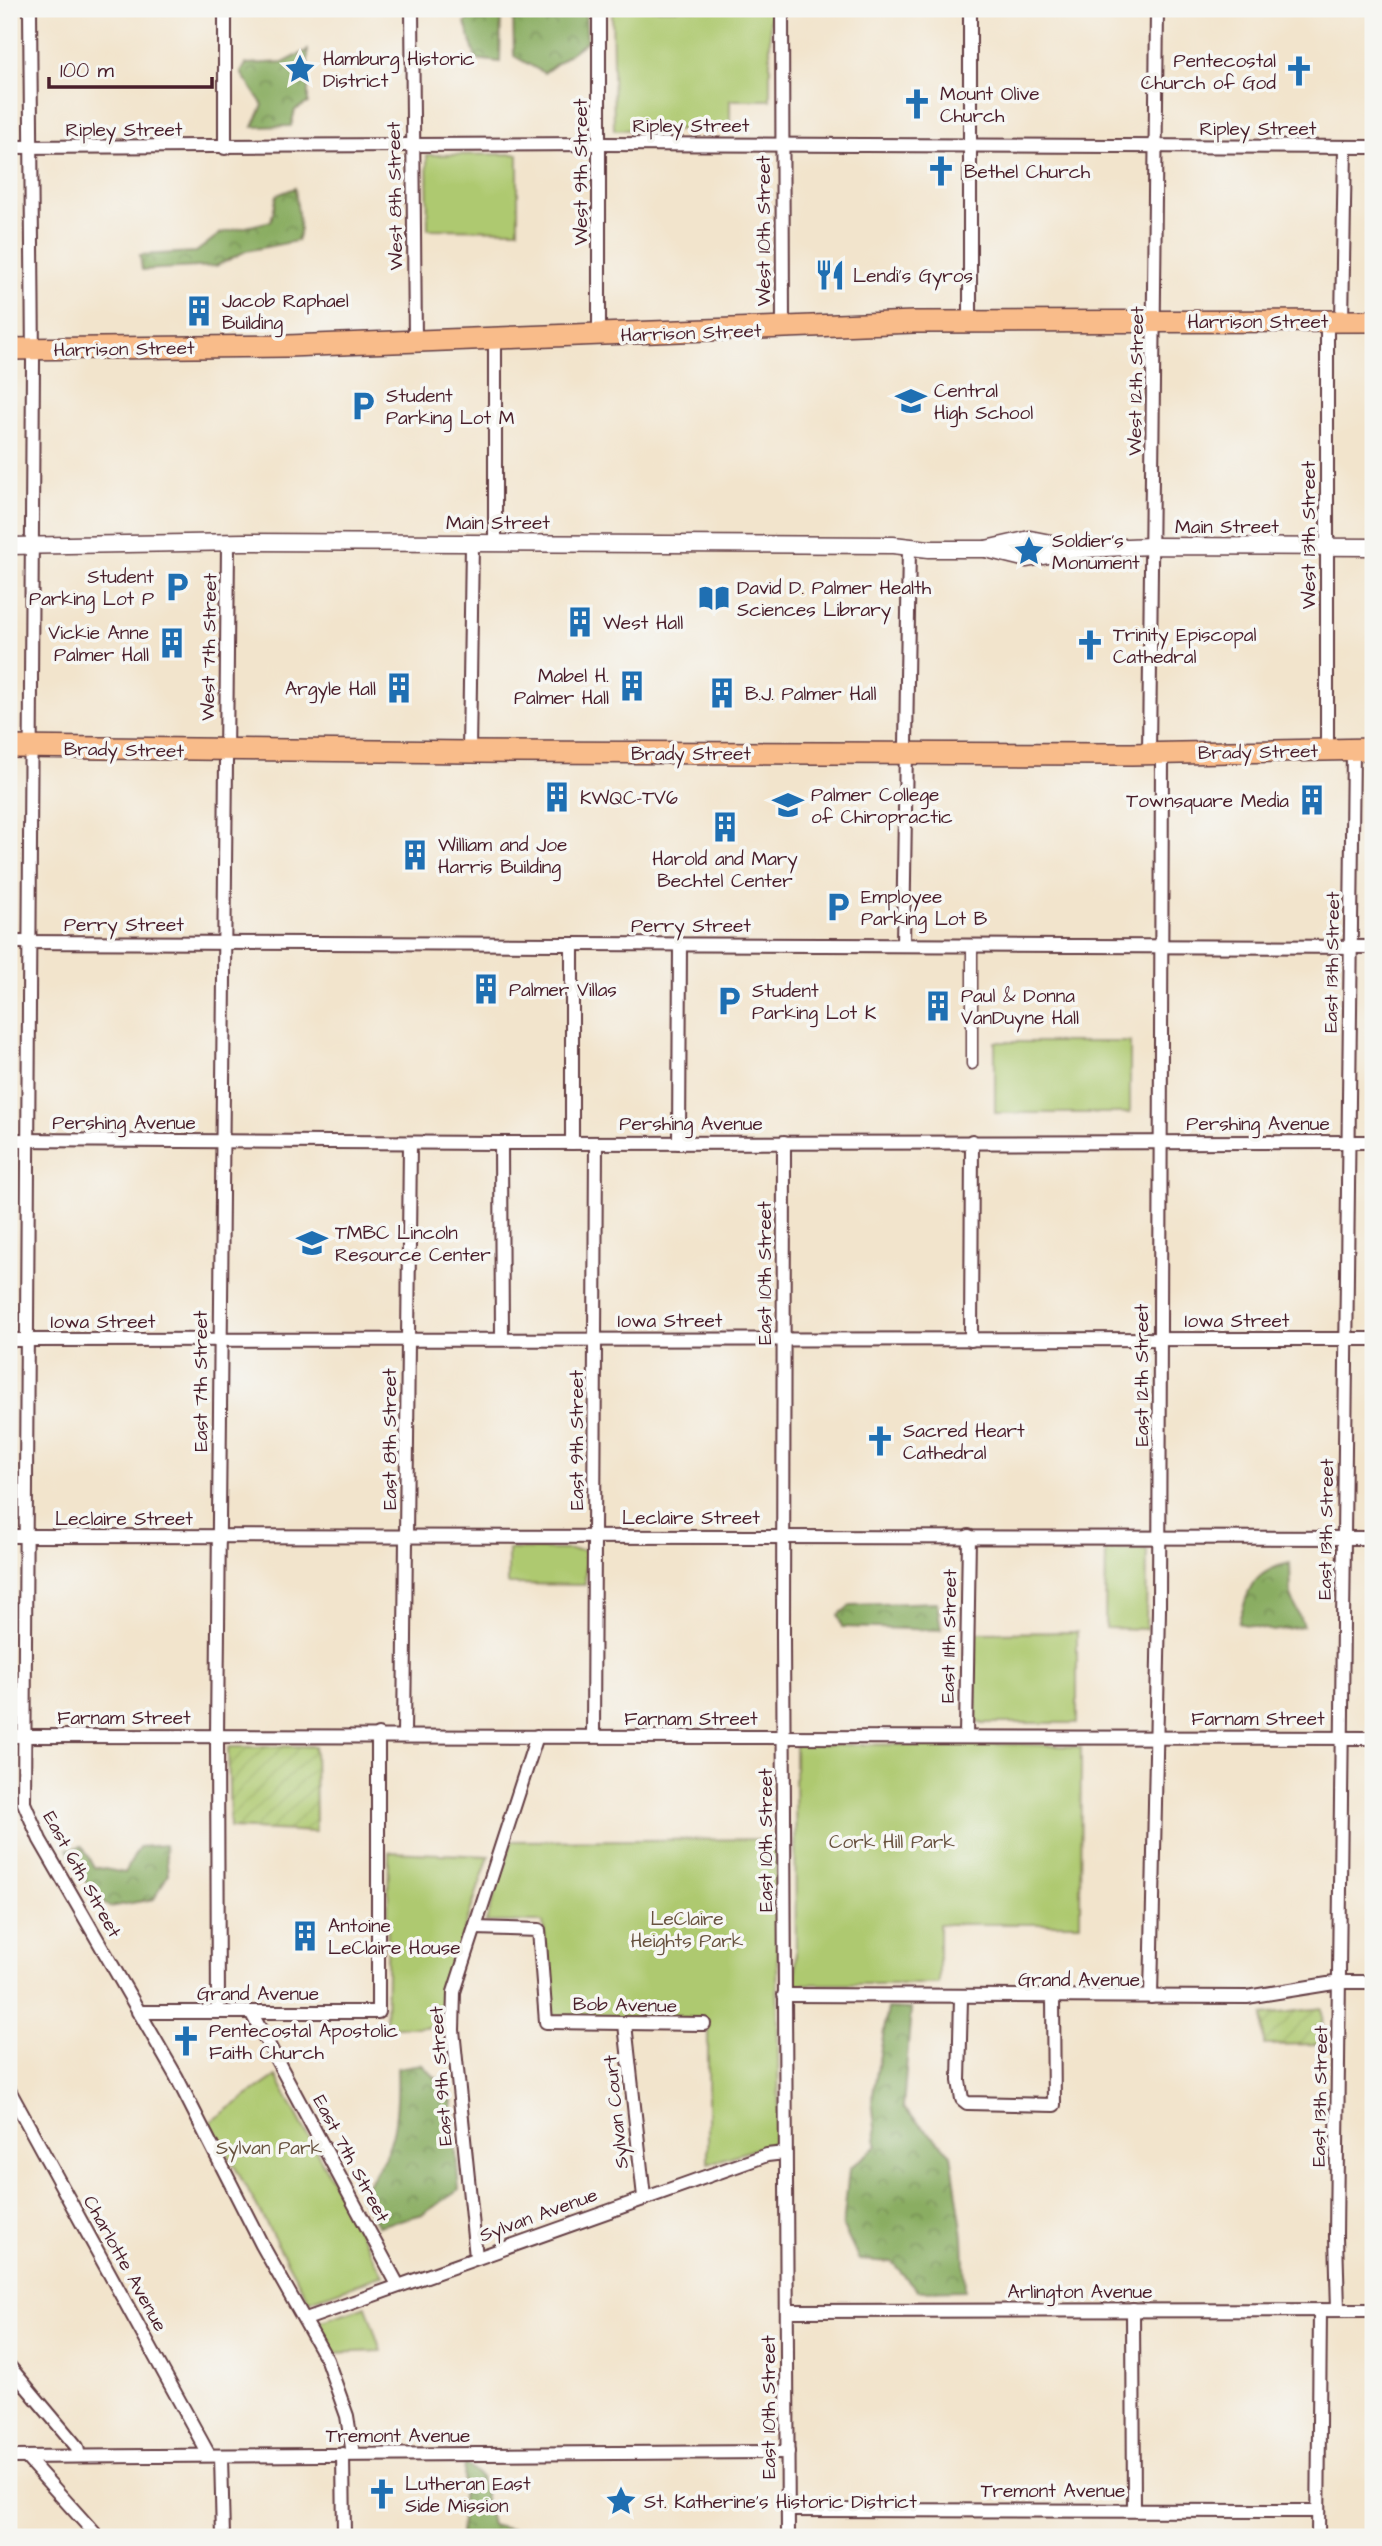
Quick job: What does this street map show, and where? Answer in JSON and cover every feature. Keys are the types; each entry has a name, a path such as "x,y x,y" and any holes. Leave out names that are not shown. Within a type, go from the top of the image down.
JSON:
{"highway":[{"name":"Harrison Street","path":"9,349 288,346 970,322 1373,321"},
{"name":"Brady Street","path":"19,747 905,753 1155,753 1363,749"}],"street":[{"name":"East 6th Street","path":"30,9 33,349 31,546 19,747 28,942 24,1803 29,1818 176,2076 262,2245 306,2319 333,2372 347,2416 344,2537"},
{"path":"225,9 225,148"},
{"name":"West 8th Street","path":"411,9 415,340"},
{"name":"West 9th Street","path":"599,9 599,336"},
{"name":"West 10th Street","path":"782,9 783,328"},
{"path":"970,9 970,322"},
{"name":"West 12th Street","path":"1155,753 1151,547 1156,320 1157,9"},
{"name":"Ripley Street","path":"9,147 599,144 1373,147"},
{"name":"West 13th Street","path":"1328,750 1327,547 1334,321 1345,147"},
{"path":"495,339 495,543"},
{"name":"Main Street","path":"9,546 495,543 986,549 1030,539 1081,549 1373,547"},
{"path":"469,752 472,543"},
{"name":"West 7th Street","path":"226,750 228,544"},
{"path":"902,944 909,547"},
{"name":"East 13th Street","path":"1338,2310 1336,2236 1350,947 1363,749"},
{"name":"East 7th Street","path":"218,2012 218,1537 226,750"},
{"name":"East 12th Street","path":"1151,1997 1161,1340 1161,947 1155,753"},
{"name":"Perry Street","path":"9,942 1373,947"},
{"path":"679,1143 680,944"},
{"path":"572,945 572,1143"},
{"path":"972,946 972,1064"},
{"name":"Pershing Avenue","path":"9,1140 410,1143 1373,1142"},
{"path":"971,1340 972,1141"},
{"name":"East 10th Street","path":"784,1142 784,1995 788,2537"},
{"name":"East 8th Street","path":"404,1736 410,1143"},
{"path":"501,1143 502,1339"},
{"name":"East 9th Street","path":"593,1737 596,1143"},
{"name":"Iowa Street","path":"9,1340 1373,1339"},
{"name":"Leclaire Street","path":"9,1536 1373,1538"},
{"name":"East 11th Street","path":"966,1736 969,1536"},
{"name":"Farnam Street","path":"9,1737 378,1735 1373,1738"},
{"name":"Grand Avenue","path":"138,2012 378,2012 378,1735"},
{"name":"East 9th Street","path":"476,2257 453,2030 454,1992 537,1736"},
{"name":"Bob Avenue","path":"475,1928 539,1930 546,2022 704,2024"},
{"name":"Grand Avenue","path":"784,1995 1053,1999 1247,1997 1340,1982 1373,1982"},
{"path":"961,1998 959,2081 962,2099 967,2103 1054,2105 1053,1999"},
{"name":"East 7th Street","path":"251,2012 398,2285"},
{"name":"Sylvan Court","path":"625,2024 644,2197"},
{"name":"Charlotte Avenue","path":"9,2090 215,2456 223,2537"},
{"name":"Sylvan Avenue","path":"306,2319 644,2197 767,2155 785,2153"},
{"path":"1133,2310 1134,2509"},
{"path":"1318,2537 1320,2310"},
{"name":"Arlington Avenue","path":"787,2311 1373,2310"},
{"path":"9,2366 77,2447 79,2456"},
{"name":"Tremont Avenue","path":"9,2457 348,2454 577,2456 788,2452"},
{"path":"26,2457 98,2537"},
{"name":"Tremont Avenue","path":"788,2510 1318,2511"}],"green space":[{"path":"477,9 501,9 500,62 476,59 465,23"},
{"path":"513,9 585,9 587,41 544,73 514,56"},
{"path":"612,9 770,9 770,100 730,100 730,129 614,130"},
{"path":"308,50 308,103 295,110 291,126 253,127 263,105 241,73 246,64 285,62"},
{"path":"518,154 518,230 428,229 427,155"},
{"path":"295,188 300,231 297,241 246,251 216,266 142,270 140,255 196,252 221,233 271,221 277,195"},
{"path":"995,1042 1130,1042 1130,1113 995,1113"},
{"path":"508,1549 586,1550 585,1585 508,1584"},
{"path":"1106,1549 1147,1550 1146,1629 1105,1628"},
{"path":"1290,1563 1291,1595 1303,1626 1273,1631 1238,1623 1254,1583 1267,1571"},
{"path":"937,1602 941,1630 842,1627 838,1615 851,1605"},
{"path":"1077,1632 1077,1723 976,1723 975,1633"},
{"name":"Cork Hill Park","path":"1017,1744 1081,1747 1080,1924 939,1924 939,1984 796,1984 795,1745"},
{"path":"315,1746 316,1832 230,1828 228,1747"},
{"name":"LeClaire Heights Park","path":"776,1839 779,2141 708,2164 708,2020 553,2016 543,1922 486,1922 512,1841"},
{"path":"165,1845 168,1874 154,1899 109,1907 89,1887 68,1849 82,1846 94,1867 125,1873 139,1847"},
{"path":"389,1852 489,1856 443,1993 439,2027 386,2027"},
{"path":"888,2008 911,2009 903,2108 951,2154 963,2236 965,2290 918,2291 892,2262 859,2260 843,2227 849,2169 877,2146 872,2100"},
{"path":"1322,2008 1323,2044 1264,2045 1263,2015"},
{"path":"421,2064 451,2092 459,2190 423,2214 378,2226 359,2194 380,2165 392,2136 397,2104 397,2068"},
{"name":"Sylvan Park","path":"276,2076 383,2275 309,2301 210,2122"},
{"path":"366,2306 381,2351 331,2353 318,2322"},
{"path":"464,2463 480,2477 491,2525 518,2531 518,2537 460,2537"}],"place":[{"name":"Hamburg Historic District","path":"300,69"},
{"name":"Pentecostal Church of God","path":"1299,71"},
{"name":"Mount Olive Church","path":"917,104"},
{"name":"Bethel Church","path":"941,171"},
{"name":"Lendi's Gyros","path":"830,275"},
{"name":"Jacob Raphael Building","path":"199,311"},
{"name":"Central High School","path":"911,401"},
{"name":"Student Parking Lot M","path":"363,406"},
{"name":"Soldier's Monument","path":"1029,551"},
{"name":"Student Parking Lot P","path":"177,587"},
{"name":"David D. Palmer Health Sciences Library","path":"714,598"},
{"name":"West Hall","path":"580,622"},
{"name":"Vickie Anne Palmer Hall","path":"172,643"},
{"name":"Trinity Episcopal Cathedral","path":"1090,645"},
{"name":"Mabel H. Palmer Hall","path":"632,686"},
{"name":"Argyle Hall","path":"399,688"},
{"name":"B.J. Palmer Hall","path":"722,693"},
{"name":"KWQC-TV6","path":"557,797"},
{"name":"Townsquare Media","path":"1312,800"},
{"name":"Palmer College of Chiropractic","path":"788,805"},
{"name":"Harold and Mary Bechtel Center","path":"725,827"},
{"name":"William and Joe Harris Building","path":"415,855"},
{"name":"Employee Parking Lot B","path":"838,907"},
{"name":"Palmer Villas","path":"486,989"},
{"name":"Student Parking Lot K","path":"729,1001"},
{"name":"Paul & Donna VanDuyne Hall","path":"938,1006"},
{"name":"TMBC Lincoln Resource Center","path":"312,1243"},
{"name":"Sacred Heart Cathedral","path":"880,1441"},
{"name":"Antoine LeClaire House","path":"305,1936"},
{"name":"Pentecostal Apostolic Faith Church","path":"186,2041"},
{"name":"Lutheran East Side Mission","path":"382,2494"},
{"name":"St. Katherine's Historic District","path":"621,2501"}]}
